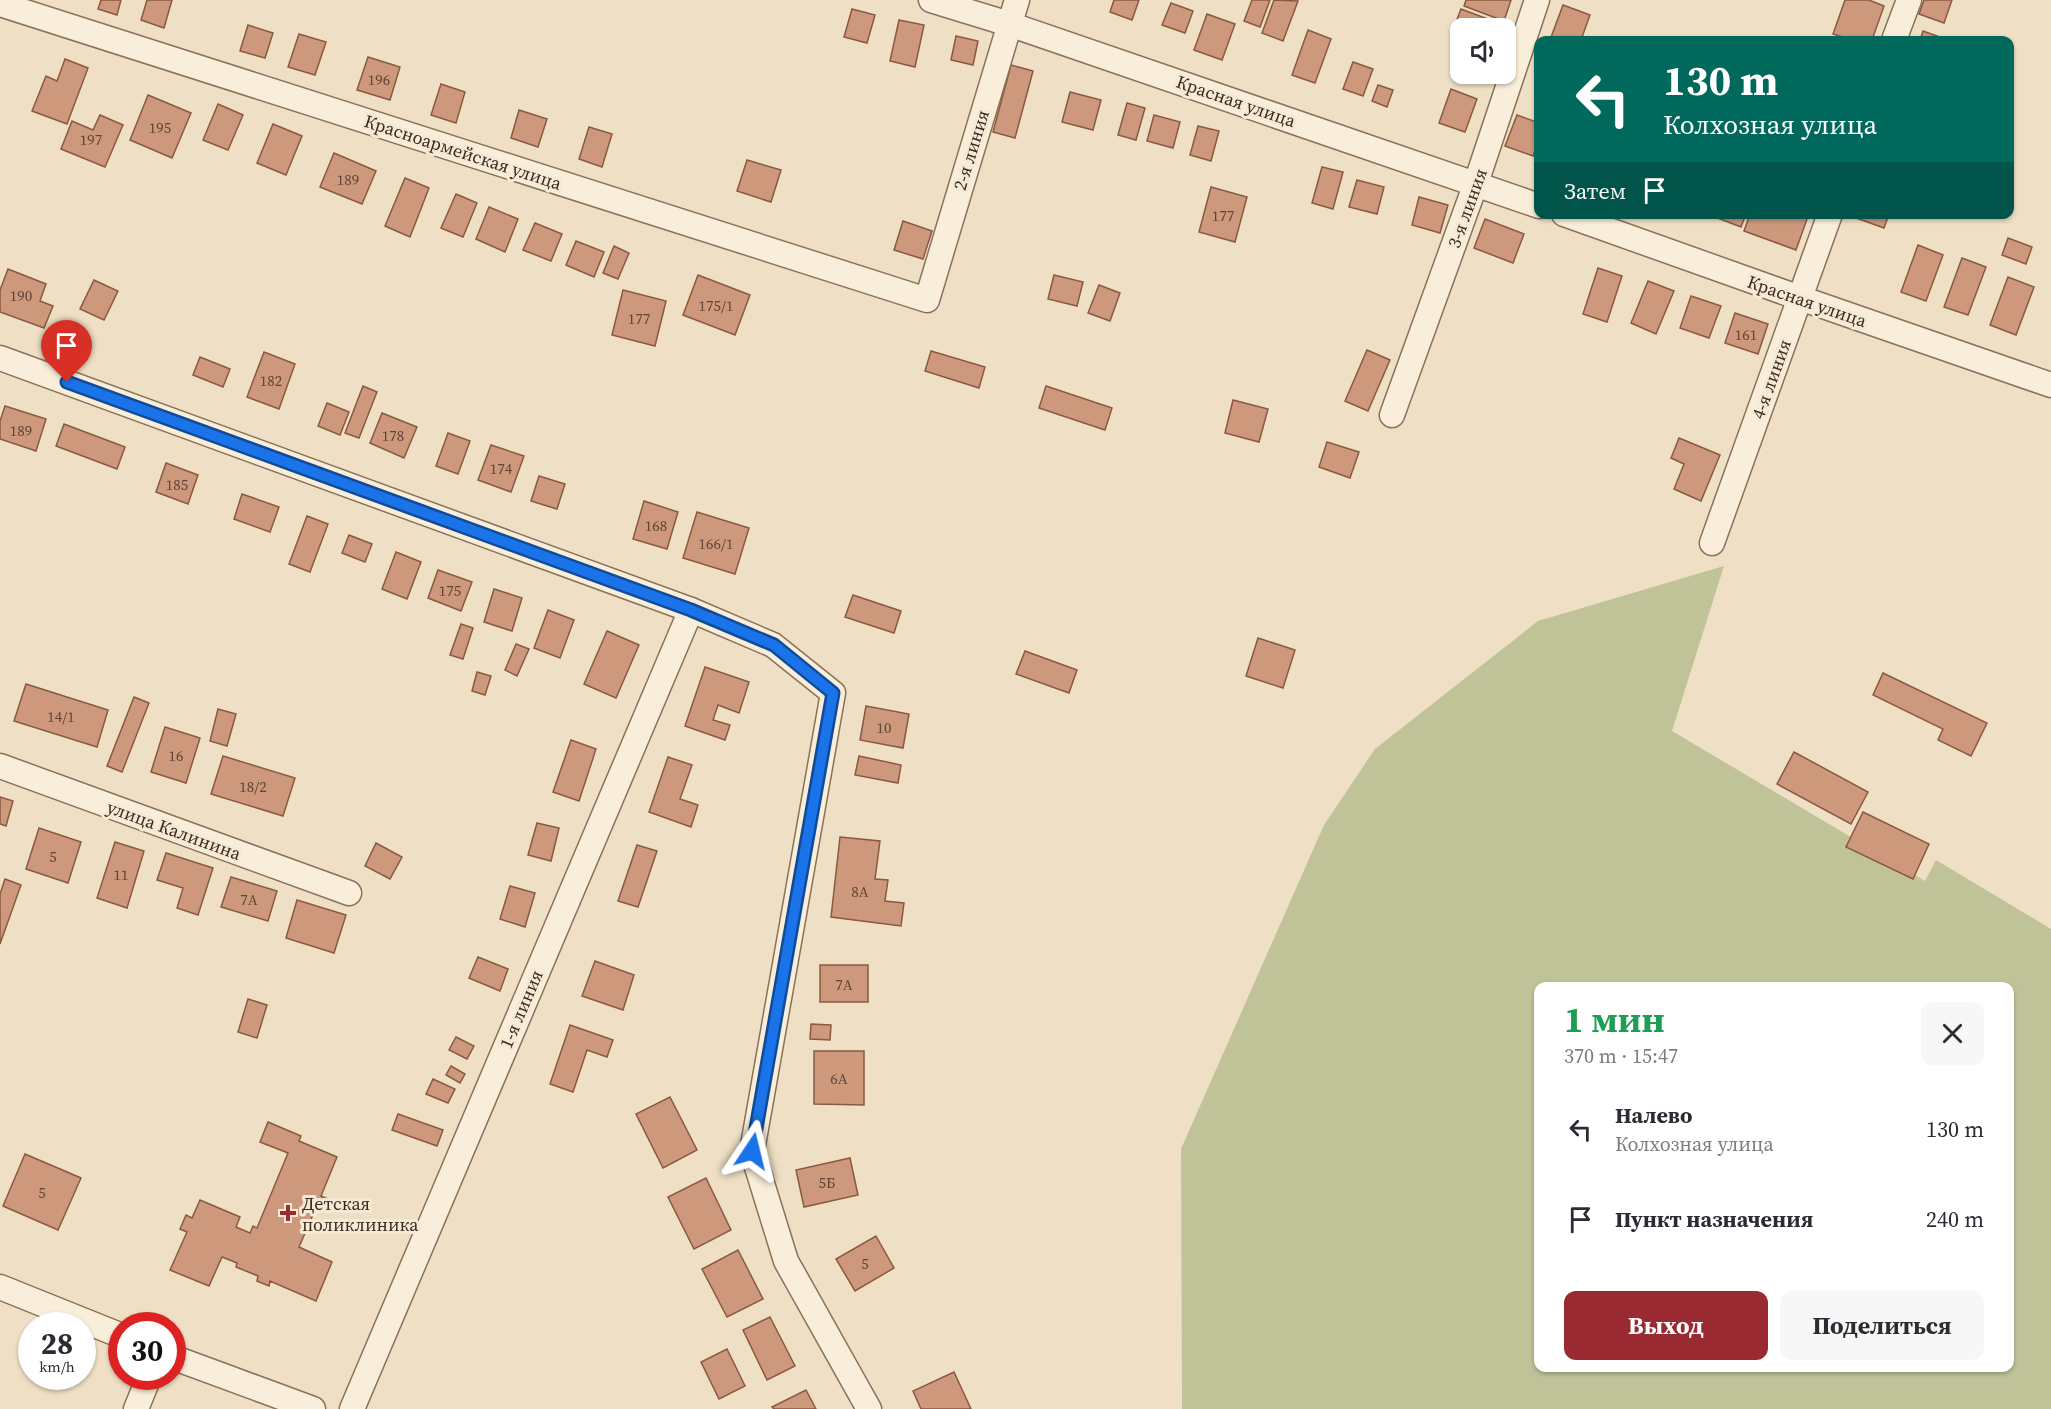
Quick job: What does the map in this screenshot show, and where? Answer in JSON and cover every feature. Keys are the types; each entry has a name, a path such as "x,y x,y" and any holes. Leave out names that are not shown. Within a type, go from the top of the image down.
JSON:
{"street":[{"name":"Красная улица","path":"931,0 1009,24 1534,204"},
{"name":"2-я линия","path":"927,300 1017,0"},
{"name":"3-я линия","path":"1392,415 1476,183 1537,0"},
{"path":"1896,36 1909,0"},
{"name":"Красноармейская улица","path":"0,4 927,300"},
{"name":"Красная улица","path":"1578,219 2051,385"},
{"name":"4-я линия","path":"1712,543 1828,219"},
{"path":"0,358 691,610 774,645 833,693 752,1151 786,1261 869,1409"},
{"name":"1-я линия","path":"352,1409 691,610"},
{"name":"улица Калинина","path":"0,766 349,893"},
{"path":"0,1287 108,1330"},
{"path":"186,1362 313,1409"},
{"path":"136,1409 144,1390"}],"green space":[{"path":"1724,566 1672,731 1925,881 1936,860 2051,929 2051,1409 1182,1409 1181,1149 1324,825 1375,749 1538,621"}],"building":[{"path":"101,0 121,0 117,15 98,9"},
{"path":"147,0 172,0 164,28 141,20"},
{"path":"1114,0 1139,0 1132,20 1110,12"},
{"path":"1252,0 1270,0 1260,27 1244,21"},
{"path":"1274,0 1298,1 1283,41 1262,33"},
{"path":"1466,0 1511,0 1505,18 1496,18 1464,6"},
{"path":"1845,0 1869,0 1884,6 1873,36 1833,34"},
{"path":"1924,0 1952,0 1944,23 1919,14"},
{"path":"1171,3 1193,11 1185,33 1162,25"},
{"path":"1563,5 1590,15 1582,36 1551,36"},
{"path":"852,9 875,15 867,43 844,37"},
{"path":"1461,9 1485,18 1458,18"},
{"path":"1207,14 1235,24 1222,60 1194,50"},
{"path":"899,20 924,25 915,67 890,61"},
{"path":"248,25 273,33 265,58 240,51"},
{"path":"1308,30 1331,39 1315,83 1292,75"},
{"path":"1923,31 1937,36 1921,36"},
{"path":"299,34 326,42 315,75 288,67"},
{"path":"956,36 978,41 973,65 951,60"},
{"path":"368,57 400,67 390,100 357,90"},
{"path":"65,59 88,68 67,124 32,111 46,76 57,81"},
{"path":"1353,62 1373,69 1363,96 1343,89"},
{"path":"1011,65 1033,71 1015,138 993,132"},
{"path":"441,84 465,92 456,123 431,115"},
{"path":"1378,85 1393,90 1387,107 1372,101"},
{"path":"1451,89 1477,99 1465,132 1439,123"},
{"path":"1070,92 1101,100 1093,130 1062,122"},
{"path":"148,95 191,113 172,158 130,140"},
{"path":"1127,103 1145,108 1136,140 1118,135"},
{"path":"218,104 243,115 228,150 203,140"},
{"path":"519,110 547,119 538,147 511,138"},
{"path":"100,115 123,125 105,167 61,149 72,121 93,130"},
{"path":"1154,115 1180,122 1173,148 1147,141"},
{"path":"1517,115 1534,121 1533,156 1505,146"},
{"path":"273,124 302,136 286,175 257,163"},
{"path":"1198,126 1219,131 1211,161 1190,155"},
{"path":"589,127 612,134 602,167 579,159"},
{"path":"334,153 376,171 362,204 320,187"},
{"path":"747,160 781,170 771,202 737,191"},
{"path":"1322,167 1343,172 1333,209 1312,203"},
{"path":"405,178 429,188 410,237 385,226"},
{"path":"1357,180 1384,187 1377,214 1349,207"},
{"path":"1211,187 1247,197 1235,242 1199,232"},
{"path":"456,194 477,203 463,237 441,228"},
{"path":"1419,197 1448,205 1440,233 1412,225"},
{"path":"489,207 518,219 505,252 476,239"},
{"path":"1485,219 1524,234 1513,263 1474,248"},
{"path":"1720,219 1744,219 1741,227"},
{"path":"1748,219 1807,219 1796,250 1744,231"},
{"path":"1859,219 1887,219 1884,228"},
{"path":"903,221 932,231 923,259 894,250"},
{"path":"535,223 562,234 551,261 523,250"},
{"path":"2008,238 2032,247 2026,264 2002,255"},
{"path":"576,241 604,252 594,277 566,265"},
{"path":"1918,245 1943,255 1926,301 1901,292"},
{"path":"614,246 629,253 618,279 603,273"},
{"path":"1962,258 1986,267 1968,315 1944,307"},
{"path":"1598,268 1622,276 1607,322 1583,314"},
{"path":"8,269 46,284 40,301 53,306 44,328 0,312 0,290"},
{"path":"698,275 750,295 735,335 683,315"},
{"path":"1054,275 1083,282 1077,306 1048,299"},
{"path":"2008,277 2034,287 2016,335 1990,325"},
{"path":"94,280 118,291 104,320 80,309"},
{"path":"1648,281 1674,291 1656,334 1631,323"},
{"path":"1099,285 1120,293 1110,321 1088,313"},
{"path":"623,290 666,301 655,346 612,335"},
{"path":"1691,296 1721,306 1709,338 1680,328"},
{"path":"1735,313 1768,324 1758,354 1725,343"},
{"path":"1367,350 1390,360 1368,411 1345,401"},
{"path":"931,351 985,367 979,388 925,371"},
{"path":"264,352 295,364 279,409 247,397"},
{"path":"200,357 230,369 223,387 193,375"},
{"path":"363,386 377,392 359,438 345,433"},
{"path":"1046,386 1112,408 1105,430 1039,408"},
{"path":"1233,400 1268,409 1259,442 1225,433"},
{"path":"327,403 349,412 340,435 318,426"},
{"path":"5,406 46,419 36,451 0,439 0,421"},
{"path":"382,413 417,427 404,458 370,443"},
{"path":"64,424 125,447 117,469 56,446"},
{"path":"448,433 470,441 458,474 436,466"},
{"path":"1679,438 1720,455 1701,501 1674,489 1684,464 1671,458"},
{"path":"1327,442 1359,452 1350,478 1319,467"},
{"path":"491,445 524,456 511,492 478,480"},
{"path":"166,463 198,475 188,504 156,492"},
{"path":"539,476 565,484 557,509 531,501"},
{"path":"242,494 279,507 270,532 234,519"},
{"path":"644,501 678,512 667,549 633,539"},
{"path":"697,512 749,528 735,574 683,558"},
{"path":"307,516 328,524 310,572 289,564"},
{"path":"349,535 372,544 365,562 342,553"},
{"path":"396,552 421,562 407,599 382,589"},
{"path":"438,570 472,582 461,611 428,598"},
{"path":"494,589 522,598 512,631 484,622"},
{"path":"853,595 901,611 894,633 845,617"},
{"path":"548,610 574,620 560,658 534,648"},
{"path":"461,624 473,628 463,659 450,655"},
{"path":"607,631 639,645 616,698 584,684"},
{"path":"1258,638 1295,650 1283,688 1246,676"},
{"path":"516,644 529,649 517,676 505,670"},
{"path":"1025,651 1077,670 1069,693 1016,674"},
{"path":"705,667 749,682 739,713 718,705 713,720 730,725 725,740 685,726"},
{"path":"477,672 491,676 485,695 472,691"},
{"path":"1883,673 1987,723 1971,756 1938,740 1943,729 1873,695"},
{"path":"26,684 108,710 97,747 14,721"},
{"path":"134,697 149,703 122,772 107,766"},
{"path":"866,706 909,714 903,748 860,740"},
{"path":"218,709 236,714 227,746 210,741"},
{"path":"165,727 200,738 186,783 151,772"},
{"path":"571,740 596,749 579,801 553,792"},
{"path":"1794,752 1868,792 1851,824 1777,784"},
{"path":"223,756 295,778 283,816 211,794"},
{"path":"859,756 901,765 898,783 855,775"},
{"path":"668,757 692,765 680,799 698,805 691,827 649,812"},
{"path":"0,797 13,801 6,826 0,824"},
{"path":"1863,812 1929,844 1913,879 1846,847"},
{"path":"537,823 559,828 551,861 528,855"},
{"path":"39,828 81,842 68,883 26,869"},
{"path":"840,837 880,841 875,879 888,880 885,901 904,903 901,926 831,917"},
{"path":"115,842 144,851 127,908 97,898"},
{"path":"376,843 402,857 390,879 365,866"},
{"path":"637,845 657,851 638,907 618,901"},
{"path":"166,853 213,868 198,915 177,908 183,888 157,880"},
{"path":"231,877 277,891 268,921 221,907"},
{"path":"5,879 21,885 0,944 0,894"},
{"path":"510,886 535,893 525,927 500,919"},
{"path":"297,900 346,915 334,953 286,938"},
{"path":"478,957 508,969 500,991 469,978"},
{"path":"595,961 634,975 623,1010 582,996"},
{"path":"820,965 868,965 868,1002 820,1002"},
{"path":"248,999 267,1005 257,1038 238,1032"},
{"path":"811,1024 831,1025 830,1040 810,1039"},
{"path":"570,1025 613,1040 607,1057 587,1050 573,1092 550,1084"},
{"path":"456,1037 474,1046 467,1059 449,1050"},
{"path":"814,1051 864,1051 864,1105 814,1104"},
{"path":"451,1066 465,1074 460,1083 446,1075"},
{"path":"433,1079 455,1089 448,1103 426,1094"},
{"path":"670,1097 697,1150 663,1168 636,1114"},
{"path":"398,1114 443,1130 437,1146 392,1130"},
{"name":"Детская поликлиника","path":"268,1122 301,1136 299,1141 337,1157 321,1196 328,1199 323,1211 316,1208 299,1247 332,1262 316,1301 270,1281 269,1286 257,1281 258,1276 236,1267 237,1263 222,1257 209,1286 170,1270 187,1232 180,1229 186,1215 192,1218 200,1200 240,1217 236,1227 250,1233 253,1226 257,1228 288,1153 260,1142"},
{"path":"25,1154 81,1178 58,1230 3,1206"},
{"path":"850,1158 858,1195 804,1207 796,1170"},
{"path":"706,1178 731,1230 694,1249 668,1197"},
{"path":"876,1236 894,1268 855,1291 836,1259"},
{"path":"738,1250 763,1299 727,1317 702,1269"},
{"path":"770,1317 795,1366 767,1380 743,1330"},
{"path":"727,1349 745,1386 719,1399 701,1362"},
{"path":"954,1372 971,1409 921,1409 913,1391"},
{"path":"806,1390 816,1409 774,1409 772,1407"}],"place":[{"name":"Детская поликлиника","path":"288,1213"}],"route":[{"path":"67,382 691,610 774,645 833,693 752,1151"}]}
